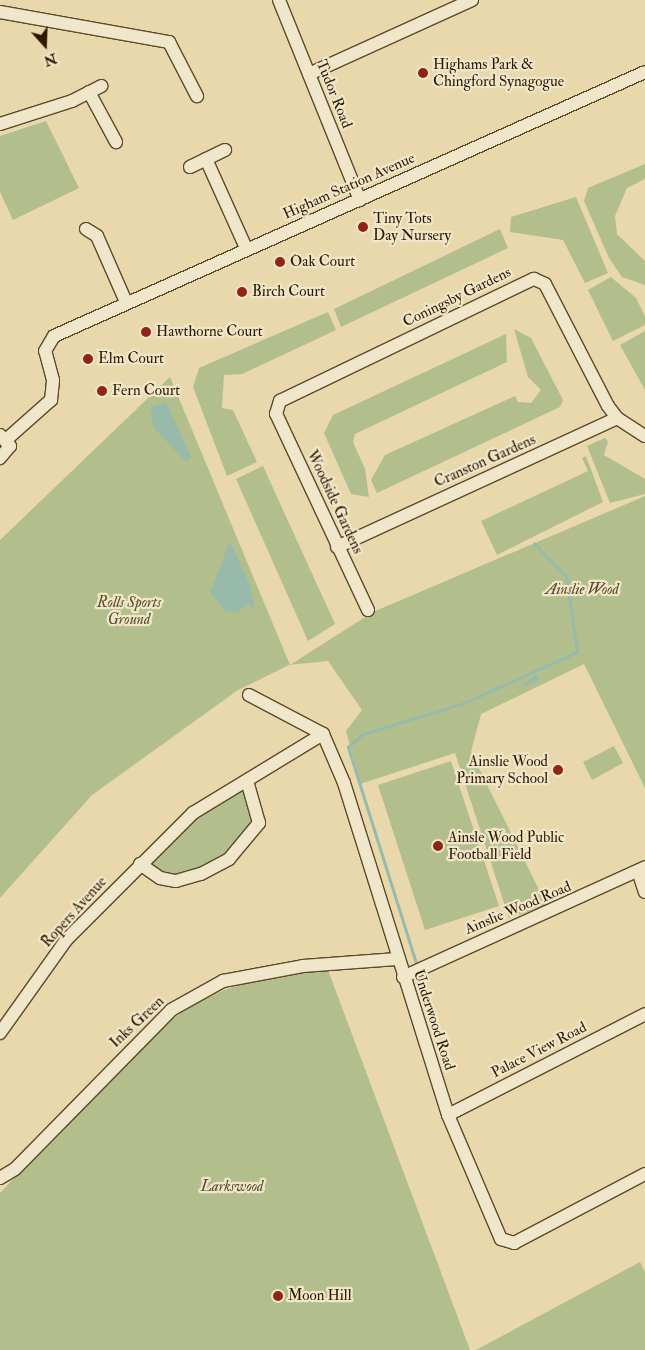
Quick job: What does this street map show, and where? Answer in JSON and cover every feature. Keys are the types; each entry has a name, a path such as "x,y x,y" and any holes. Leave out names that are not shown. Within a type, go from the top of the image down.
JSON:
{"street":[{"name":"Tudor Road","path":"279,0 360,200"},
{"path":"308,74 472,0"},
{"path":"0,12 169,42 197,96"},
{"name":"Higham Station Avenue","path":"3,437 51,400 53,380 45,351 54,336 246,248 360,200 645,72"},
{"path":"0,124 102,86"},
{"path":"89,92 116,142"},
{"path":"190,167 225,150"},
{"path":"206,159 246,248"},
{"path":"86,229 97,236 126,302"},
{"name":"Coningsby Gardens","path":"275,406 534,279 545,284 617,418"},
{"name":"Woodside Gardens","path":"275,406 337,547 368,610"},
{"path":"617,418 645,436"},
{"name":"Cranston Gardens","path":"337,547 617,418"},
{"path":"0,458 9,450 3,437"},
{"path":"249,695 323,734"},
{"name":"Ropers Avenue","path":"0,1033 66,940 140,864 194,814 323,734"},
{"name":"Underwood Road","path":"323,734 344,783 397,959 448,1115 483,1202 501,1238 514,1243 645,1174"},
{"path":"140,864 160,878 176,881 201,874 229,859 259,823 247,780"},
{"path":"642,869 645,892"},
{"name":"Ainslie Wood Road","path":"403,976 642,869"},
{"name":"Inks Green","path":"0,1178 15,1170 171,1010 223,981 302,966 397,959"},
{"name":"Palace View Road","path":"448,1115 645,1014"}],"green space":[{"path":"46,121 79,188 13,220 0,192 0,136"},
{"path":"645,164 645,179 627,188 615,216 617,234 645,261 645,285 622,277 609,258 584,201 588,188"},
{"path":"576,197 608,273 585,283 563,240 510,232 511,217"},
{"path":"500,229 508,248 341,327 334,309"},
{"path":"611,277 636,298 645,316 645,325 613,341 588,290"},
{"path":"328,312 336,330 242,374 224,375 222,408 233,410 257,462 227,476 193,387 199,368"},
{"path":"514,329 531,338 563,400 560,407 377,493 371,480 385,455 515,396 518,402 531,403 541,390 528,377"},
{"path":"645,331 645,390 620,345"},
{"path":"506,334 507,362 355,434 353,442 365,469 369,497 351,494 324,433 333,415"},
{"name":"Rolls Sports Ground","path":"170,377 290,665 238,690 92,795 0,898 0,540"},
{"path":"605,438 608,442 604,455 645,479 645,494 610,503 587,446"},
{"path":"586,456 603,502 497,555 481,521 588,471 582,458"},
{"path":"263,466 335,624 308,641 236,479"},
{"name":"Ainslie Wood","path":"645,496 645,788 584,664 481,714 471,752 547,906 509,918 455,753 360,784 346,731 362,710 328,661 290,665 373,612"},
{"path":"614,746 623,763 592,780 583,762"},
{"name":"Ainsle Wood Public Football Field","path":"451,761 499,906 425,930 378,785"},
{"path":"247,781 259,823 229,859 176,881 140,864 193,813"},
{"name":"Larkswood","path":"328,970 470,1350 0,1350 0,1193 150,1036 189,1007 224,990 263,978"},
{"path":"640,1262 645,1272 645,1350 476,1350"}],"shaded area":[{"path":"166,402 191,457 186,462 153,427 151,407"},
{"path":"230,541 249,583 255,611 249,604 236,613 225,611 210,592"},
{"path":"536,675 540,678 536,682 519,688"}],"waterway":[{"path":"417,966 348,747 363,734 464,703 577,652 566,576 534,543"}],"place":[{"name":"Highams Park & Chingford Synagogue","path":"423,73"},
{"name":"Tiny Tots Day Nursery","path":"363,227"},
{"name":"Oak Court","path":"280,262"},
{"name":"Birch Court","path":"242,292"},
{"name":"Hawthorne Court","path":"146,332"},
{"name":"Elm Court","path":"88,359"},
{"name":"Fern Court","path":"102,391"},
{"name":"Ainslie Wood Primary School","path":"558,770"},
{"name":"Ainsle Wood Public Football Field","path":"438,846"},
{"name":"Moon Hill","path":"278,1296"}]}
